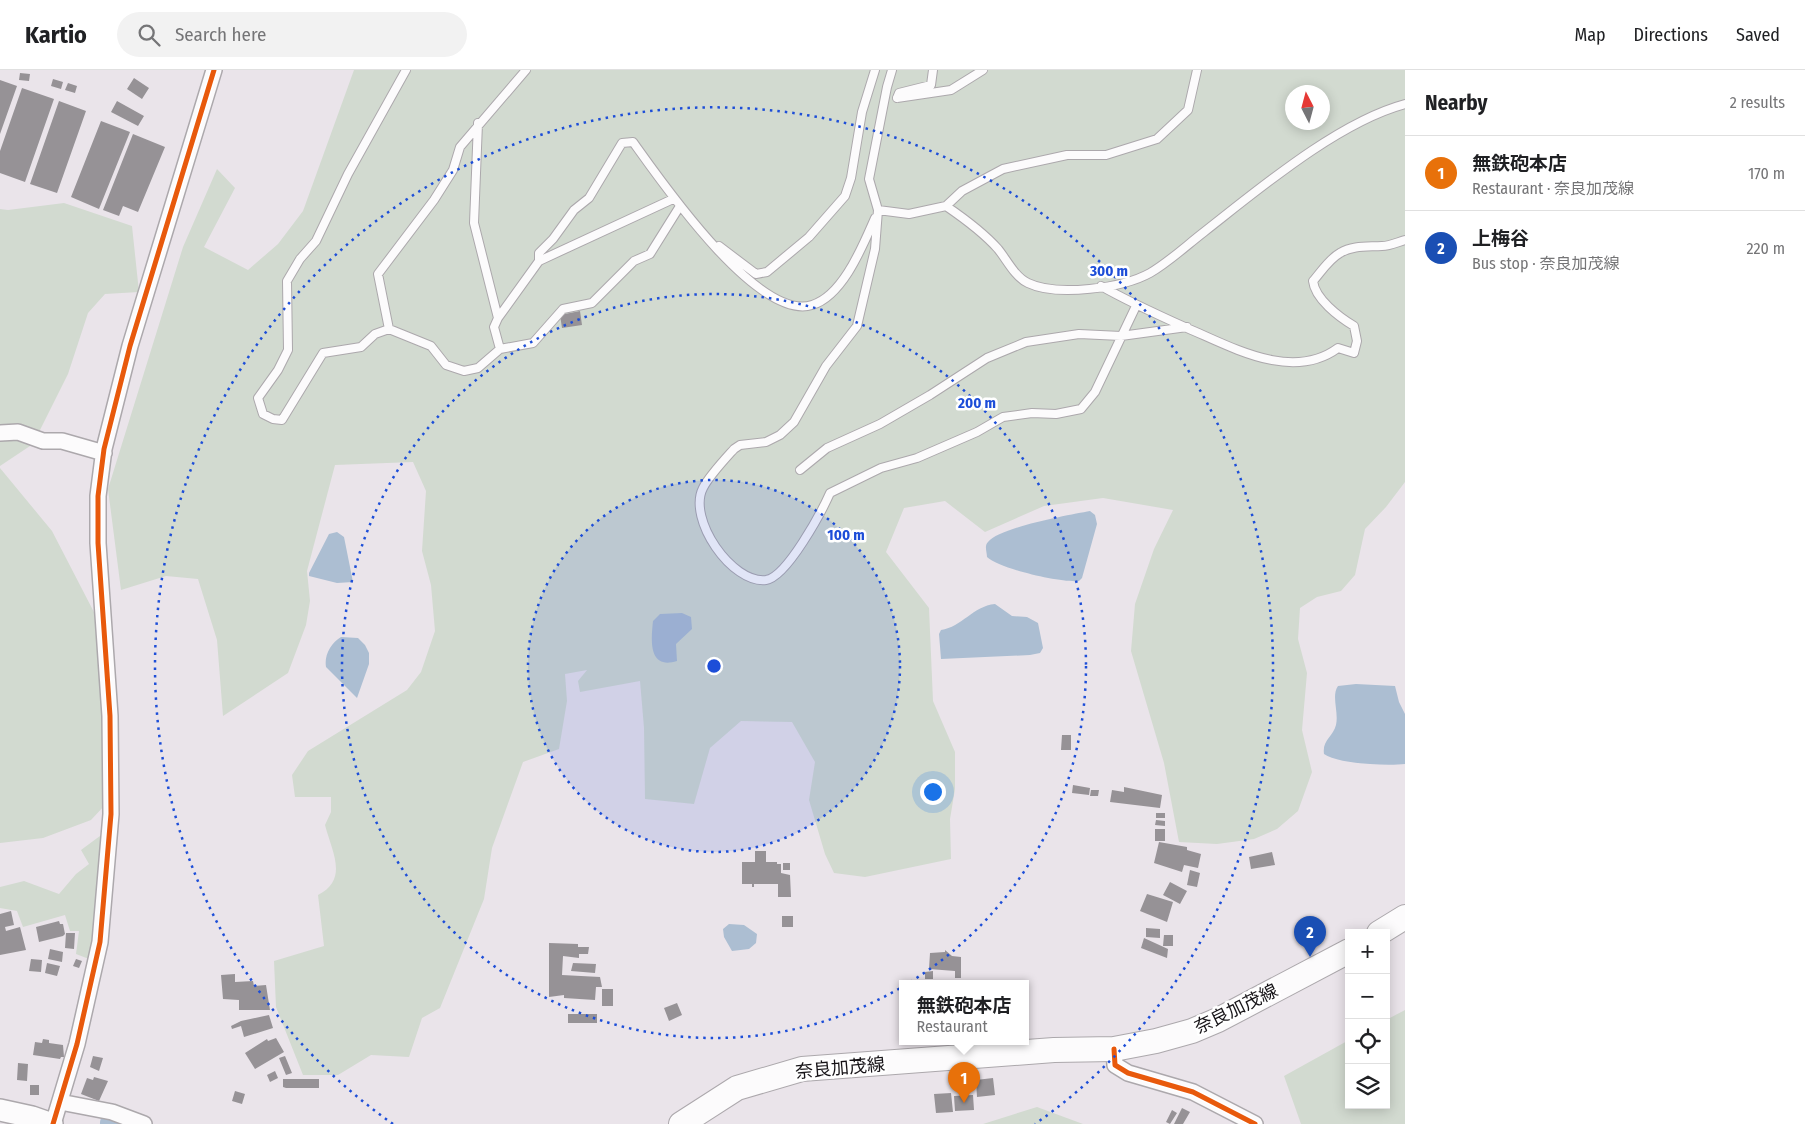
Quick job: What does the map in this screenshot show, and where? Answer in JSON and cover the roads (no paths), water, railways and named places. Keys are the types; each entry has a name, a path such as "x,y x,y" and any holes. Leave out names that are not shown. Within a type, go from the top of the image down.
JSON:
{"main road":[{"path":"1386,929 1405,917"},
{"name":"奈良加茂線","path":"681,1124 737,1088 802,1069 1054,1050 1114,1049 1192,1031 1218,1020 1345,953"}],"street":[{"path":"7,1115 53,1124 77,1044 100,942 111,814 110,716 98,543 98,496 104,454 130,346 214,70"},
{"path":"0,433 18,432 43,441 62,441 104,454"},
{"path":"1114,1049 1115,1064 1128,1073 1193,1092 1255,1124"},
{"path":"60,1102 112,1112 144,1124"}],"lane":[{"path":"406,70 348,174 316,242 300,259 287,281 288,350 278,370 258,398 263,414 273,419 282,420 323,353 361,347 375,334 389,329 430,346 446,365 464,371 478,368 500,349 533,343 563,309 592,303 634,261 650,254 680,206"},
{"path":"389,329 378,274 434,200 453,170 460,147 478,123 526,70"},
{"path":"704,233 756,274 767,272 809,238 845,196 851,178 862,112 875,70"},
{"path":"892,70 869,179 878,210 875,249 858,326 826,366 794,422 780,434 766,442 740,445 734,449 702,488 701,520 710,540 726,560 753,578 767,580 778,573 820,516 830,493 882,468 917,458 977,432 1003,417 1056,414 1081,409 1095,392 1136,306"},
{"path":"933,70 931,85 899,92 897,98 951,90 983,70"},
{"path":"878,210 909,214 946,206 962,191 1003,169 1067,155 1106,155 1157,139 1188,110 1197,70"},
{"path":"946,206 978,228 1028,283 1050,289 1124,284 1151,273 1277,175 1342,133 1392,108 1405,104"},
{"path":"478,123 474,223 498,318"},
{"path":"539,262 539,253 553,239 574,210 589,198 622,144 633,142 673,199 731,265 780,302 795,306 812,305 831,293 853,266 878,210"},
{"path":"500,349 494,327 498,318 539,262 673,199"},
{"path":"1101,286 1136,306 1254,357 1299,362 1326,357 1338,348 1354,353 1357,342 1354,326 1340,318 1314,290 1313,282 1339,253 1366,246 1384,246 1405,240"},
{"path":"800,470 827,448 880,424 930,396 987,358 1026,342 1049,337 1079,334 1121,336 1187,327"}],"water":[{"path":"1090,511 1095,515 1097,524 1082,578 1079,581 1059,580 1031,574 1004,566 987,557 986,547 988,542 1006,531 1036,522"},
{"path":"337,532 344,537 353,582 337,583 309,576 329,534"},
{"path":"995,604 1012,616 1027,617 1038,623 1043,648 1040,653 941,659 939,634 941,630 955,625 980,608"},
{"path":"682,613 691,617 692,629 676,644 677,661 668,663 661,661 653,652 653,621 660,614"},
{"path":"341,637 358,638 365,645 369,653 369,664 357,698 326,667 326,658 329,650"},
{"path":"1356,684 1395,686 1399,702 1405,714 1405,764 1387,765 1351,762 1324,754 1326,742 1336,725 1336,690 1338,686"},
{"path":"729,924 744,925 757,934 756,943 749,949 732,951 724,937 723,929"}],"place":[{"name":"上梅谷","path":"1310,957"},
{"name":"無鉄砲本店","path":"964,1103"}]}
